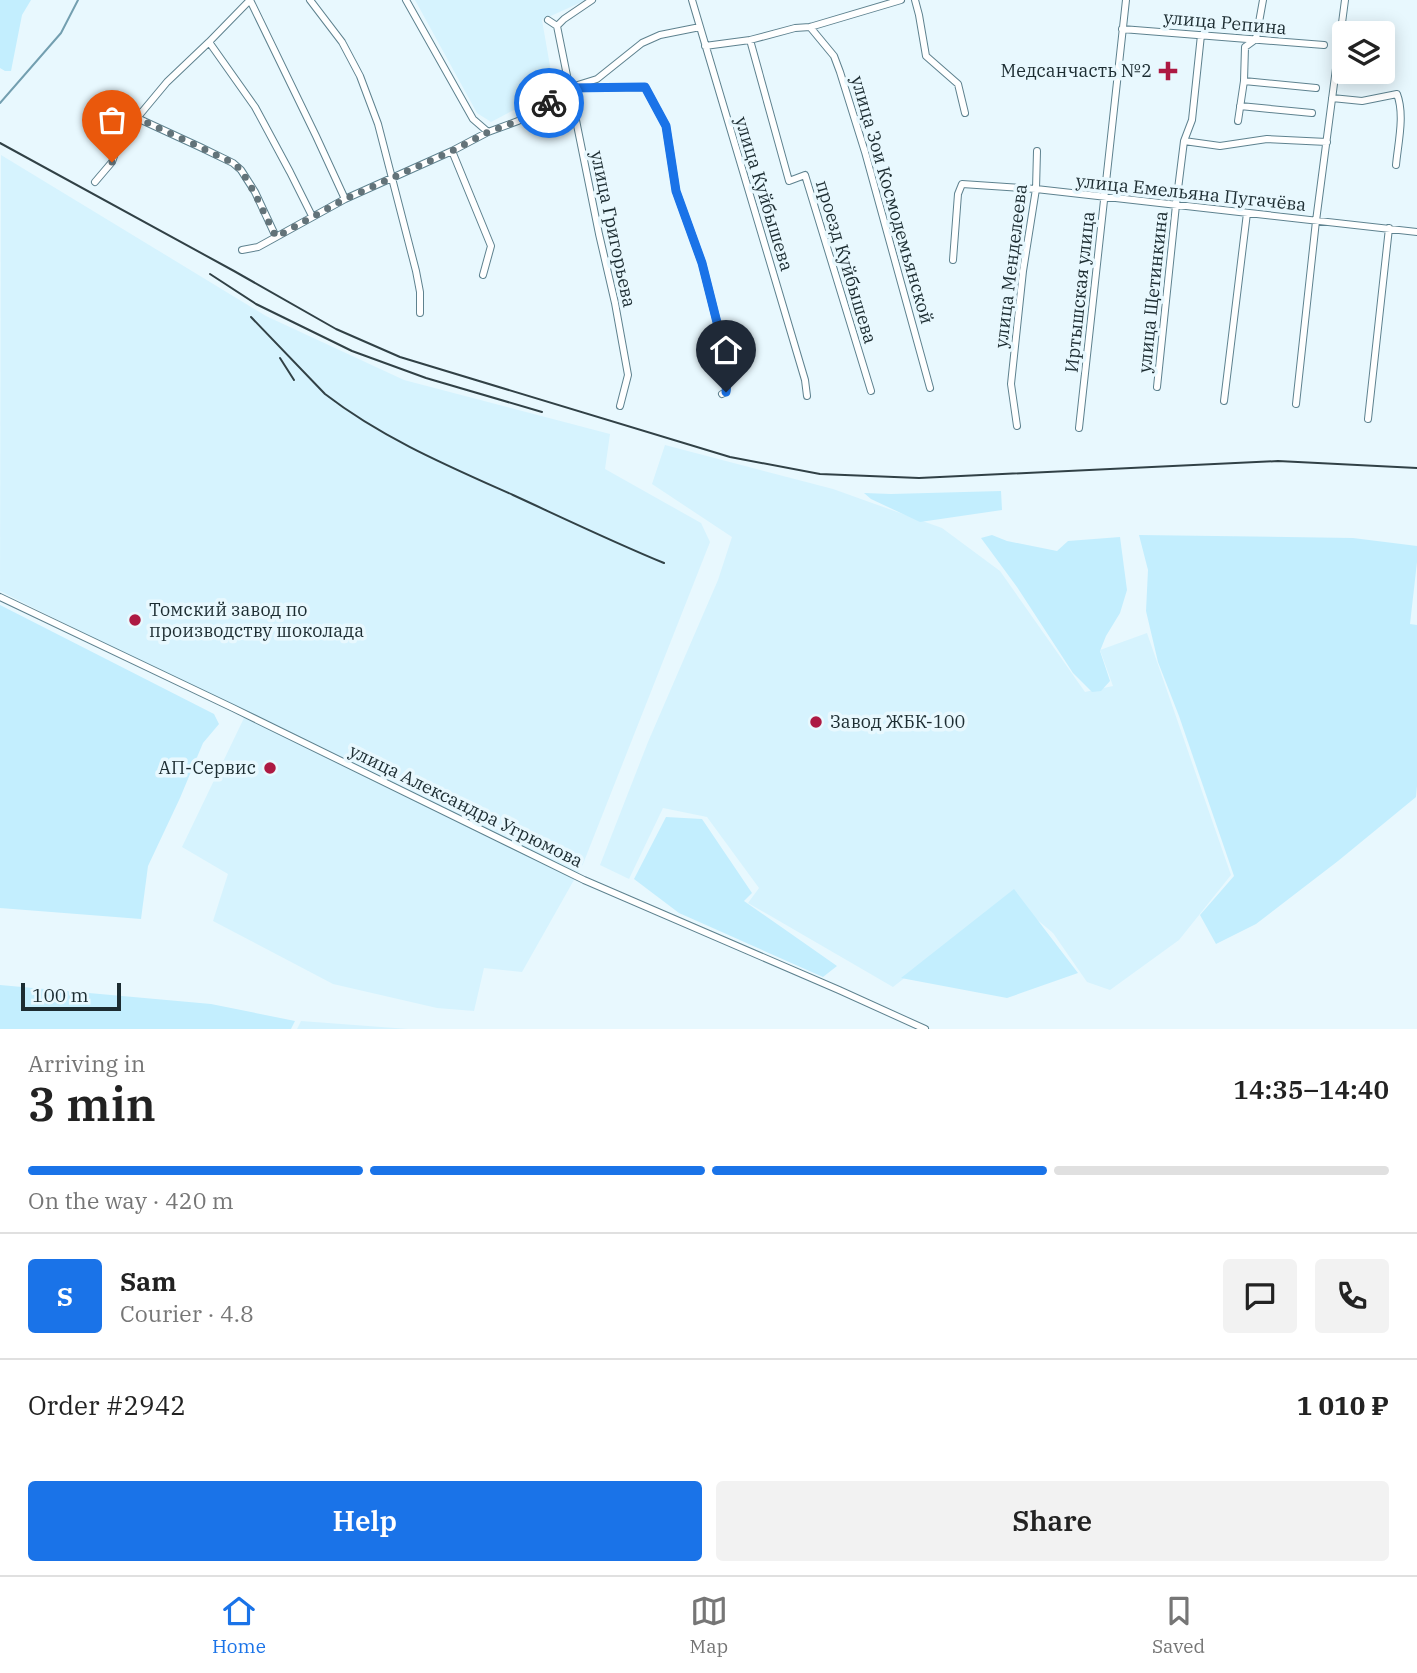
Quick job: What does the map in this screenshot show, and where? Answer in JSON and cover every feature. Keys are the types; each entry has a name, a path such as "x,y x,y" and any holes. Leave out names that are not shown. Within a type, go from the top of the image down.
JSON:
{"street":[{"path":"95,182 112,162 119,142 167,82 250,0 345,199"},
{"path":"310,0 342,41 360,76 379,124 416,271 420,313"},
{"path":"406,0 473,119 488,132"},
{"path":"548,20 557,26 592,0"},
{"name":"улица Куйбышева","path":"692,0 805,380 807,396"},
{"path":"705,46 750,40 810,27 901,0"},
{"path":"915,0 926,56 958,84 965,113"},
{"name":"Иртышская улица","path":"1080,424 1126,0"},
{"path":"1238,121 1244,81 1245,47 1256,39 1263,0"},
{"path":"1296,404 1316,221 1345,0"},
{"name":"улица Григорьева","path":"557,26 628,375 620,406"},
{"path":"242,250 258,247 345,199 488,132 518,121 559,98 568,88 597,79 642,43 660,35 700,27"},
{"name":"улица Зои Космодемьянской","path":"810,27 834,56 840,72 865,152 930,388"},
{"name":"улица Репина","path":"1122,29 1324,45"},
{"name":"улица Щетинкина","path":"1157,387 1176,205 1184,141 1192,120 1200,35"},
{"name":"проезд Куйбышева","path":"750,40 789,181 805,175 871,391"},
{"path":"209,42 241,85 312,216"},
{"path":"1244,81 1316,88"},
{"path":"568,88 645,87 654,101 666,126 676,191 702,263 728,366 727,388 722,394"},
{"path":"1332,98 1362,101 1397,94 1400,103 1400,130 1396,165"},
{"path":"1240,106 1312,113"},
{"path":"137,118 233,163 241,170 254,192 276,237"},
{"path":"1184,141 1220,146 1267,139 1327,142"},
{"path":"452,151 491,246 482,275"},
{"name":"улица Менделеева","path":"1017,426 1011,383 1035,189 1037,151"},
{"name":"улица Емельяна Пугачёва","path":"953,260 958,194 962,184 1035,189 1417,232"},
{"path":"1224,401 1247,213"},
{"path":"1368,419 1389,228"},
{"name":"улица Александра Угрюмова","path":"0,597 584,880 925,1029"}],"shaded area":[{"path":"0,0 31,0 22,15 11,71 0,68"},
{"path":"415,0 586,0 542,20 554,89 491,122 477,113"},
{"path":"1,155 266,316 404,380 610,434 605,469 701,523 710,542 583,864 522,972 484,968 474,1011 437,1008 333,984 213,921 228,874 182,847 244,718 233,708 0,591"},
{"path":"665,445 833,489 942,528 1000,571 1085,692 1113,686 1100,650 1147,633 1231,875 1179,940 1110,990 1087,982 1053,933 1009,896 893,987 748,903 759,888 707,817 663,808 629,879 600,865 648,742 718,580 732,537 652,484"},
{"path":"1001,491 1002,510 920,522 871,499 864,493 891,494"},
{"path":"992,535 1007,541 1057,551 1068,541 1120,537 1127,590 1120,613 1100,651 1110,681 1101,691 1092,692 1073,673 1017,587 981,538"},
{"path":"1139,535 1353,538 1417,546 1410,624 1417,625 1416,797 1256,924 1216,944 1200,915 1234,876 1158,662 1146,611 1148,570"},
{"path":"0,605 214,714 219,724 203,743 148,866 141,919 0,908"},
{"path":"666,817 702,819 752,893 744,901 837,966 823,977 679,913 634,879"},
{"path":"1014,889 1078,973 1007,998 901,978"},
{"path":"0,985 211,1004 295,1021 291,1029 0,1029"},
{"path":"301,1021 408,1029 297,1029"}],"waterway":[{"path":"0,103 61,33 78,0"}],"railway":[{"path":"0,143 336,329 400,357 730,457 820,474 919,478 1278,461 1417,468"},
{"path":"210,274 256,304 352,351 426,378 542,412"},
{"path":"251,317 325,394 392,438 664,563"},
{"path":"280,358 294,380"}],"way so far":[{"path":"112,162 119,142 137,118 233,163 241,170 254,192 276,237 345,199 488,132 518,121 549,103"}],"place":[{"name":"Медсанчасть №2","path":"1168,71"},
{"name":"Томский завод по производству шоколада","path":"135,620"},
{"name":"Завод ЖБК-100","path":"816,722"},
{"name":"АП-Сервис","path":"270,768"}],"route":[{"path":"549,103 559,98 568,88 610,86 645,87 654,101 666,126 676,191 702,263 728,366 726,392"}]}
